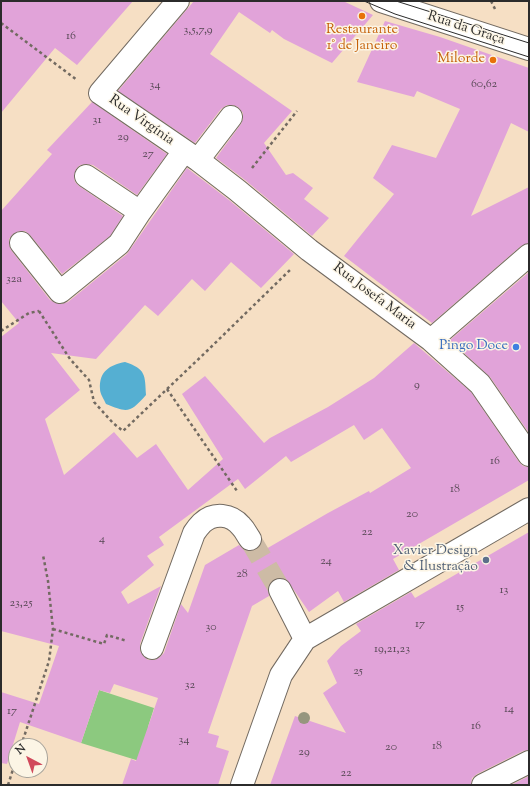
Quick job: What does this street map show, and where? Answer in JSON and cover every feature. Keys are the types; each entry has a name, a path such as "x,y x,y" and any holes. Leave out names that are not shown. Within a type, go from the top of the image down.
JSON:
{"street":[{"name":"Rua Virgínia","path":"178,1 100,93 191,155"},
{"name":"Rua da Graça","path":"381,1 529,49"},
{"path":"21,242 60,292 118,244 140,212 191,155 231,117"},
{"name":"Rua Josefa Maria","path":"191,155 237,190 309,250 431,340 480,384 529,455"},
{"path":"86,176 140,212"},
{"path":"431,340 529,255"},
{"path":"242,785 281,675 305,639 529,509"},
{"path":"152,648 194,533 202,523 213,517 224,515 233,518 250,539"},
{"path":"280,590 305,639"},
{"path":"483,785 529,762"}],"path":[{"path":"1,23 82,84"},
{"path":"237,190 244,178 297,111"},
{"path":"39,311 70,359 89,380 94,402 113,423 123,431 309,250"},
{"path":"1,331 29,313 39,311 50,303 60,292"},
{"path":"167,389 238,494"},
{"path":"24,738 49,661 53,629 48,581 43,555"},
{"path":"53,629 104,644 107,635"}],"green space":[{"path":"99,690 154,708 148,727 149,764 81,743"}],"water":[{"path":"125,362 141,370 145,382 146,395 136,405 128,410 119,409 106,404 101,395 100,389 101,378 106,370 110,367"}],"building":[{"path":"1,1 133,1 77,65 55,48 1,113"},
{"path":"194,1 343,1 373,15 332,63 284,39 272,30 270,33 239,12 210,54 292,111 264,143 286,175 293,173 313,188 304,199 329,218 312,236 245,180 216,158 241,124 243,113 238,107 227,105 221,109 195,143 118,91"},
{"path":"385,21 440,37 529,68 529,132 511,123 471,216 529,187 529,243 521,246 432,323 344,256 394,194 373,178 392,145 436,158 460,109 417,91 414,97 357,82"},
{"path":"92,102 167,154 137,195 93,165 80,165 76,169 74,176 75,182 79,186 123,216 110,236 62,274 25,231 20,231 13,234 9,239 11,250 50,300 55,303 62,304 68,302 127,254 187,168 229,200 294,254 261,288 231,262 205,291 192,279 158,316 145,305 96,359 51,353 80,390 45,419 64,475 114,432 137,458 156,444 188,490 223,459 182,394 205,376 264,443 270,438 328,407 374,378 414,343 471,392 519,462 523,466 529,467 529,480 393,559 399,570 344,602 338,591 309,612 287,580 280,578 275,579 270,583 268,590 269,596 252,606 208,733 219,736 216,747 229,751 218,785 122,785 131,759 136,761 158,698 114,684 110,693 99,690 81,743 20,722 15,738 8,738 7,764 1,763 1,692 39,704 59,646 1,631 1,337 19,323 1,301 1,211 52,154 47,150","holes":["354,425 364,440 382,428 411,468 370,493 369,491 328,513 266,549 262,542 257,549 251,551 244,550 239,545 205,565 188,613 181,604 164,653 155,660 148,660 143,656 140,651 140,644 161,586 128,604 121,592 154,565 147,556 164,545 159,537 238,479 245,489 286,456 291,462"]},
{"path":"529,272 529,433 490,377 450,340"},
{"path":"529,532 529,750 523,751 477,774 472,778 471,785 270,785 295,716 346,733 323,693 337,683 327,661 341,646 361,631 356,624 411,592 415,598"},
{"path":"529,776 529,785 511,785"}],"tunnel":[{"path":"250,539 280,590"}],"tram line":[{"path":"364,1 395,14 529,57"},
{"path":"396,1 529,43"}],"place":[{"name":"Restaurante 1° de Janeiro","path":"362,16"},
{"name":"Milorde","path":"493,60"},
{"name":"Pingo Doce","path":"516,347"},
{"name":"Xavier Design & Ilustração","path":"486,560"}]}
